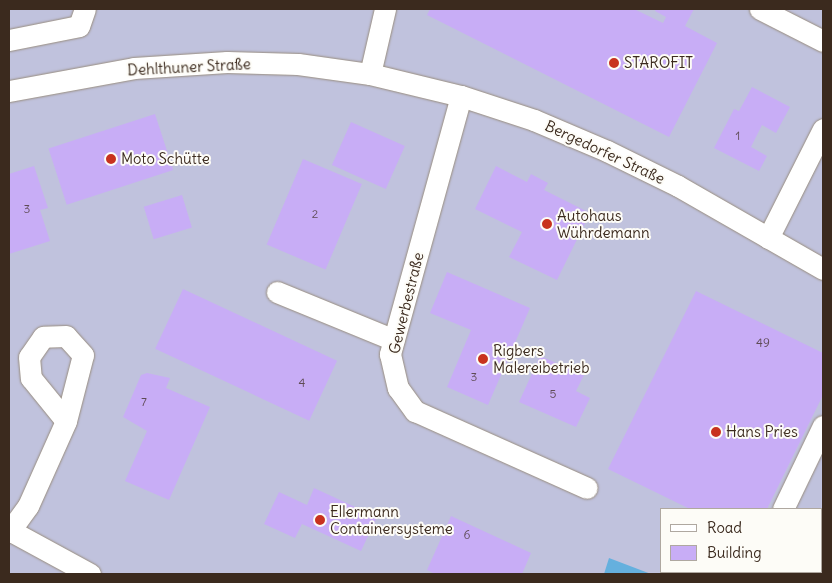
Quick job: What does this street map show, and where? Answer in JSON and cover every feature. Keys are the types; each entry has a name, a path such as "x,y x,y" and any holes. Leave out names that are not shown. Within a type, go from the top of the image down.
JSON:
{"street":[{"path":"9,40 79,26 85,9"},
{"path":"760,9 823,41"},
{"path":"370,74 381,11"},
{"name":"Dehlthuner Straße","path":"9,91 134,68 227,62 298,64 370,74"},
{"name":"Bergedorfer Straße","path":"370,74 461,96 534,120 607,151 678,186 823,269"},
{"name":"Gewerbestraße","path":"461,96 390,354 398,388 415,412 587,488"},
{"path":"768,238 823,128"},
{"path":"277,292 394,340"},
{"path":"66,421 28,506 10,532 90,574"},
{"path":"783,508 823,426"}],"shaded area":[{"path":"9,9 823,9 823,574 9,574"}],"water":[{"path":"609,558 651,574 604,574"}],"building":[{"name":"STAROFIT","path":"430,9 634,9 663,23 666,17 655,11 656,9 694,9 685,26 717,43 669,137 427,15"},
{"path":"752,87 790,107 776,133 762,125 751,147 767,156 759,171 714,148 734,109 739,111"},
{"name":"Moto Schütte","path":"155,114 173,170 67,205 48,149"},
{"path":"351,122 405,146 386,189 332,165"},
{"path":"303,159 362,184 326,270 267,245"},
{"path":"34,166 48,208 40,210 50,241 9,254 9,174"},
{"path":"496,166 527,182 531,174 548,183 544,190 590,213 557,280 509,257 522,232 475,209"},
{"path":"182,195 192,228 154,239 144,207"},
{"name":"Rigbers Malereibetrieb","path":"447,272 530,308 488,405 447,387 471,330 430,313"},
{"path":"183,289 337,361 309,421 155,349"},
{"name":"Hans Pries","path":"696,291 823,353 823,395 767,508 688,508 608,469"},
{"path":"540,356 584,375 576,391 590,398 576,427 519,402"},
{"path":"147,373 170,378 166,388 210,407 169,500 125,481 147,431 123,417 141,375"},
{"name":"Ellermann Containersysteme","path":"314,488 377,517 361,551 302,524 295,538 264,524 279,492 307,505"},
{"path":"451,516 531,553 522,574 435,574 427,570"},
{"path":"823,550 823,571 822,570"}],"place":[{"name":"STAROFIT","path":"614,63"},
{"name":"Moto Schütte","path":"111,159"},
{"name":"Autohaus Wührdemann","path":"547,224"},
{"name":"Rigbers Malereibetrieb","path":"483,359"},
{"name":"Hans Pries","path":"716,432"},
{"name":"Ellermann Containersysteme","path":"320,520"}]}
